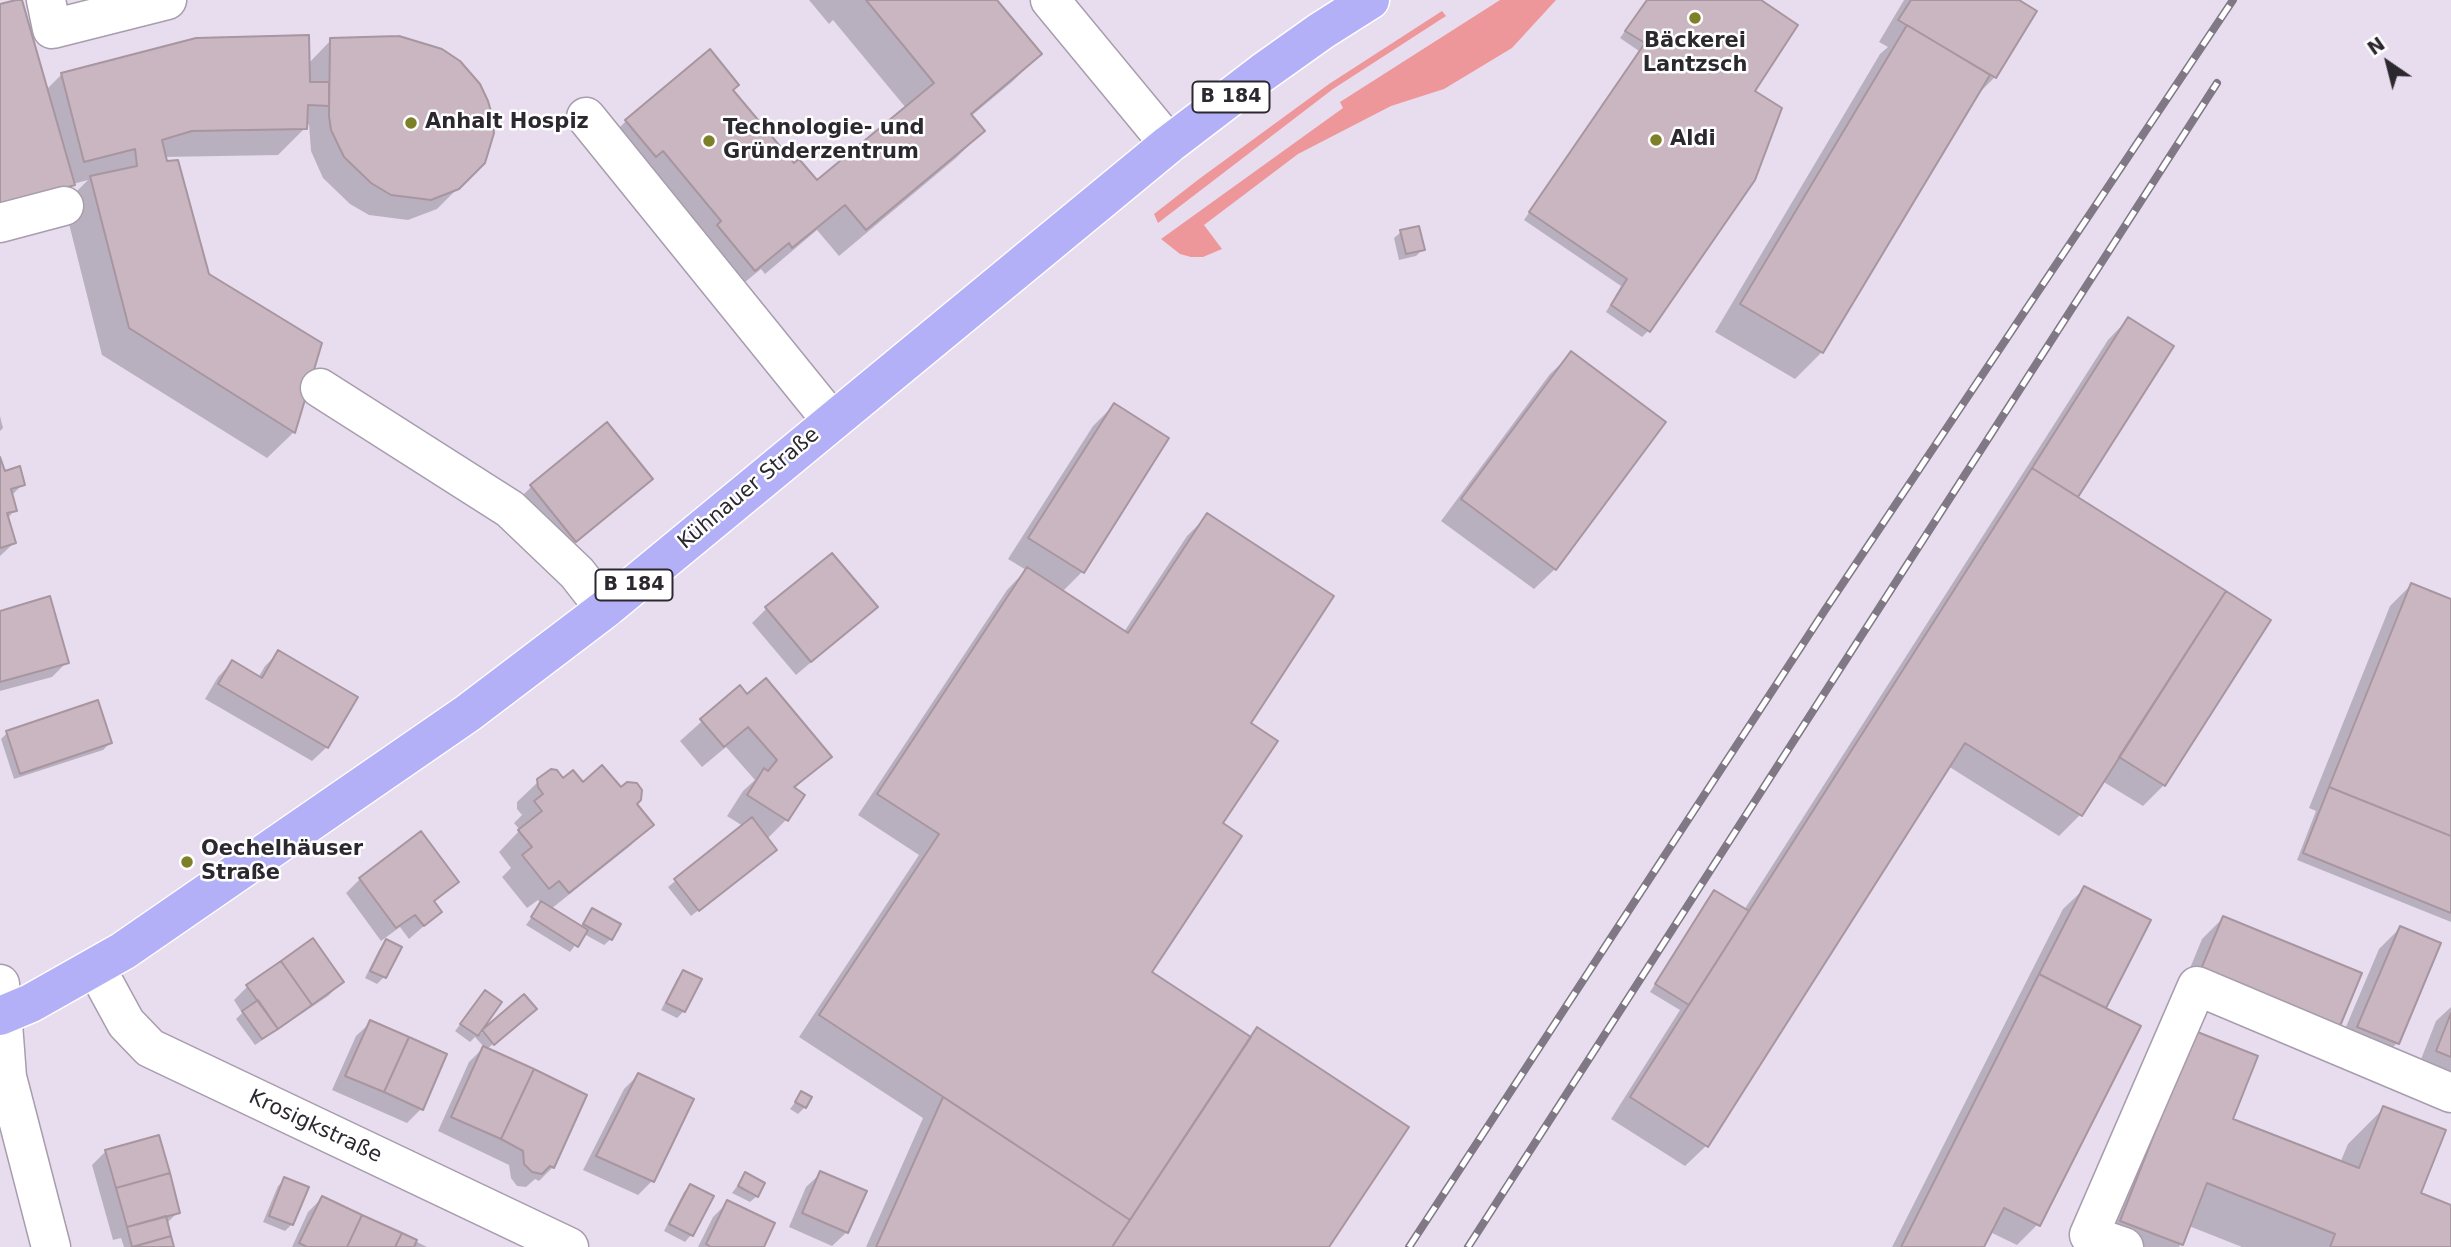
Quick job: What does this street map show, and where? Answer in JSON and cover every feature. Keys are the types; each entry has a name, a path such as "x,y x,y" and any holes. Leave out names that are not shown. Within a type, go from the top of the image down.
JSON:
{"main road":[{"name":"Kühnauer Straße","path":"1,1005 31,1003 96,968 468,713 605,609 1169,144 1282,59 1370,0"}],"street":[{"path":"46,0 52,29 167,0"},
{"path":"1050,0 1169,144"},
{"path":"586,117 831,421"},
{"path":"0,223 64,206"},
{"path":"320,388 510,509 577,573 605,609"},
{"name":"Krosigkstraße","path":"96,968 126,1023 150,1048 569,1247"},
{"path":"2124,1247 2089,1235 2197,986 2451,1093"},
{"path":"1,1005 7,1077 51,1247"}],"shaded area":[{"path":"1500,0 1556,0 1512,48 1444,89 1391,106 1298,154 1204,225 1222,249 1203,257 1191,257 1180,254 1161,239 1343,108 1340,102"},
{"path":"1442,11 1446,16 1333,89 1158,223 1154,214 1199,179 1329,84"}],"building":[{"path":"22,0 75,185 33,197 0,216 0,4"},
{"name":"Technologie- und Gründerzentrum","path":"866,0 997,0 1042,54 971,114 985,131 866,230 845,205 792,248 789,243 755,271 717,225 721,221 663,151 656,157 625,120 710,49 739,85 733,90 794,163 799,159 817,180 934,83"},
{"path":"1647,0 1761,0 1798,25 1755,91 1782,108 1755,180 1650,332 1611,305 1627,279 1529,212 1645,43 1625,31"},
{"path":"1911,0 2019,0 2037,11 1996,78 1898,20"},
{"path":"1907,25 1990,75 1823,353 1740,304"},
{"path":"309,35 310,82 329,82 329,106 308,105 307,129 192,131 162,140 167,161 178,160 209,274 322,343 295,433 129,328 90,176 137,166 135,149 84,162 61,73 196,38"},
{"name":"Anhalt Hospiz","path":"399,36 442,49 460,61 480,84 492,115 494,133 485,163 459,189 431,200 391,195 371,183 344,157 331,130 330,38"},
{"path":"1419,226 1425,250 1406,254 1400,230"},
{"path":"2128,317 2174,346 2078,497 2032,468"},
{"path":"1571,351 1666,422 1556,570 1461,499"},
{"path":"1114,403 1169,438 1084,573 1028,538"},
{"path":"607,422 653,479 576,542 530,485"},
{"path":"0,457 5,471 20,466 25,485 11,489 17,511 7,513 16,543 0,548"},
{"path":"2032,468 2226,591 2082,816 1965,743 1708,1147 1630,1097"},
{"path":"1207,513 1334,596 1251,723 1278,741 1223,823 1242,836 1152,972 1251,1037 1130,1220 819,1015 939,834 877,794 1027,567 1128,633"},
{"path":"832,553 878,607 811,662 765,607"},
{"path":"2411,583 2451,599 2451,836 2329,787"},
{"path":"2226,591 2271,620 2165,786 2119,757"},
{"path":"50,596 69,663 0,682 0,611"},
{"path":"278,650 358,697 328,748 218,684 232,660 262,678"},
{"path":"766,678 832,757 794,787 805,795 788,821 747,795 764,768 768,771 777,760 748,727 724,747 700,719 740,685 747,694"},
{"path":"98,700 112,743 20,774 6,731"},
{"path":"602,765 621,787 627,782 637,783 642,790 641,800 637,804 654,825 569,893 559,881 549,889 522,855 532,847 518,830 542,811 534,801 543,794 537,779 551,769 557,770 563,778 573,770 583,782"},
{"path":"2329,787 2451,836 2451,913 2303,853"},
{"path":"752,817 777,850 699,911 674,879"},
{"path":"421,831 459,882 434,901 442,912 424,926 415,915 396,928 359,878"},
{"path":"2084,886 2151,920 2106,1008 2039,974"},
{"path":"1714,890 1749,911 1689,1005 1655,984"},
{"path":"541,901 588,930 578,947 531,917"},
{"path":"592,908 621,924 612,940 583,924"},
{"path":"2223,916 2362,973 2340,1026 2201,969"},
{"path":"2400,926 2441,943 2399,1044 2357,1027"},
{"path":"313,938 344,982 312,1005 281,961"},
{"path":"386,939 402,947 386,978 370,971"},
{"path":"281,961 312,1005 278,1029 246,985"},
{"path":"683,970 702,979 685,1012 666,1003"},
{"path":"2039,974 2141,1026 2040,1226 2004,1208 1984,1247 1901,1247"},
{"path":"485,990 502,1002 478,1036 460,1024"},
{"path":"524,994 537,1009 494,1045 482,1030"},
{"path":"258,1000 278,1029 262,1039 242,1011"},
{"path":"2451,1013 2451,1057 2436,1051"},
{"path":"370,1020 409,1037 384,1092 345,1076"},
{"path":"1257,1027 1409,1127 1329,1247 1112,1247"},
{"path":"2195,1031 2258,1056 2233,1119 2359,1168 2383,1106 2446,1130 2421,1193 2451,1205 2451,1247 2330,1247 2335,1234 2207,1183 2183,1245 2120,1221"},
{"path":"409,1037 447,1054 423,1110 384,1092"},
{"path":"483,1046 534,1069 501,1139 451,1117"},
{"path":"534,1069 587,1095 554,1168 550,1166 542,1174 532,1172 524,1164 523,1151 501,1139"},
{"path":"638,1073 694,1099 654,1182 596,1156"},
{"path":"801,1091 812,1097 806,1108 795,1102"},
{"path":"943,1097 1130,1220 1112,1247 876,1247"},
{"path":"159,1135 170,1173 116,1188 105,1150"},
{"path":"820,1171 867,1191 848,1233 802,1213"},
{"path":"745,1172 765,1183 758,1197 738,1186"},
{"path":"170,1173 180,1213 127,1227 116,1188"},
{"path":"284,1177 309,1187 293,1225 269,1216"},
{"path":"690,1184 714,1196 693,1236 669,1224"},
{"path":"322,1196 362,1215 347,1247 307,1247 299,1243"},
{"path":"727,1200 775,1223 764,1247 711,1247 706,1244"},
{"path":"362,1215 402,1233 395,1247 347,1247"},
{"path":"166,1216 171,1236 132,1247 127,1227"},
{"path":"402,1233 417,1240 414,1247 395,1247"},
{"path":"171,1236 174,1247 133,1247"}],"railway":[{"path":"1409,1247 1825,610 2233,0"},
{"path":"1468,1247 2217,83"}],"place":[{"name":"Bäckerei Lantzsch","path":"1695,18"},
{"name":"Anhalt Hospiz","path":"411,123"},
{"name":"Aldi","path":"1656,140"},
{"name":"Technologie- und Gründerzentrum","path":"709,141"},
{"name":"Oechelhäuser Straße","path":"187,862"}]}
